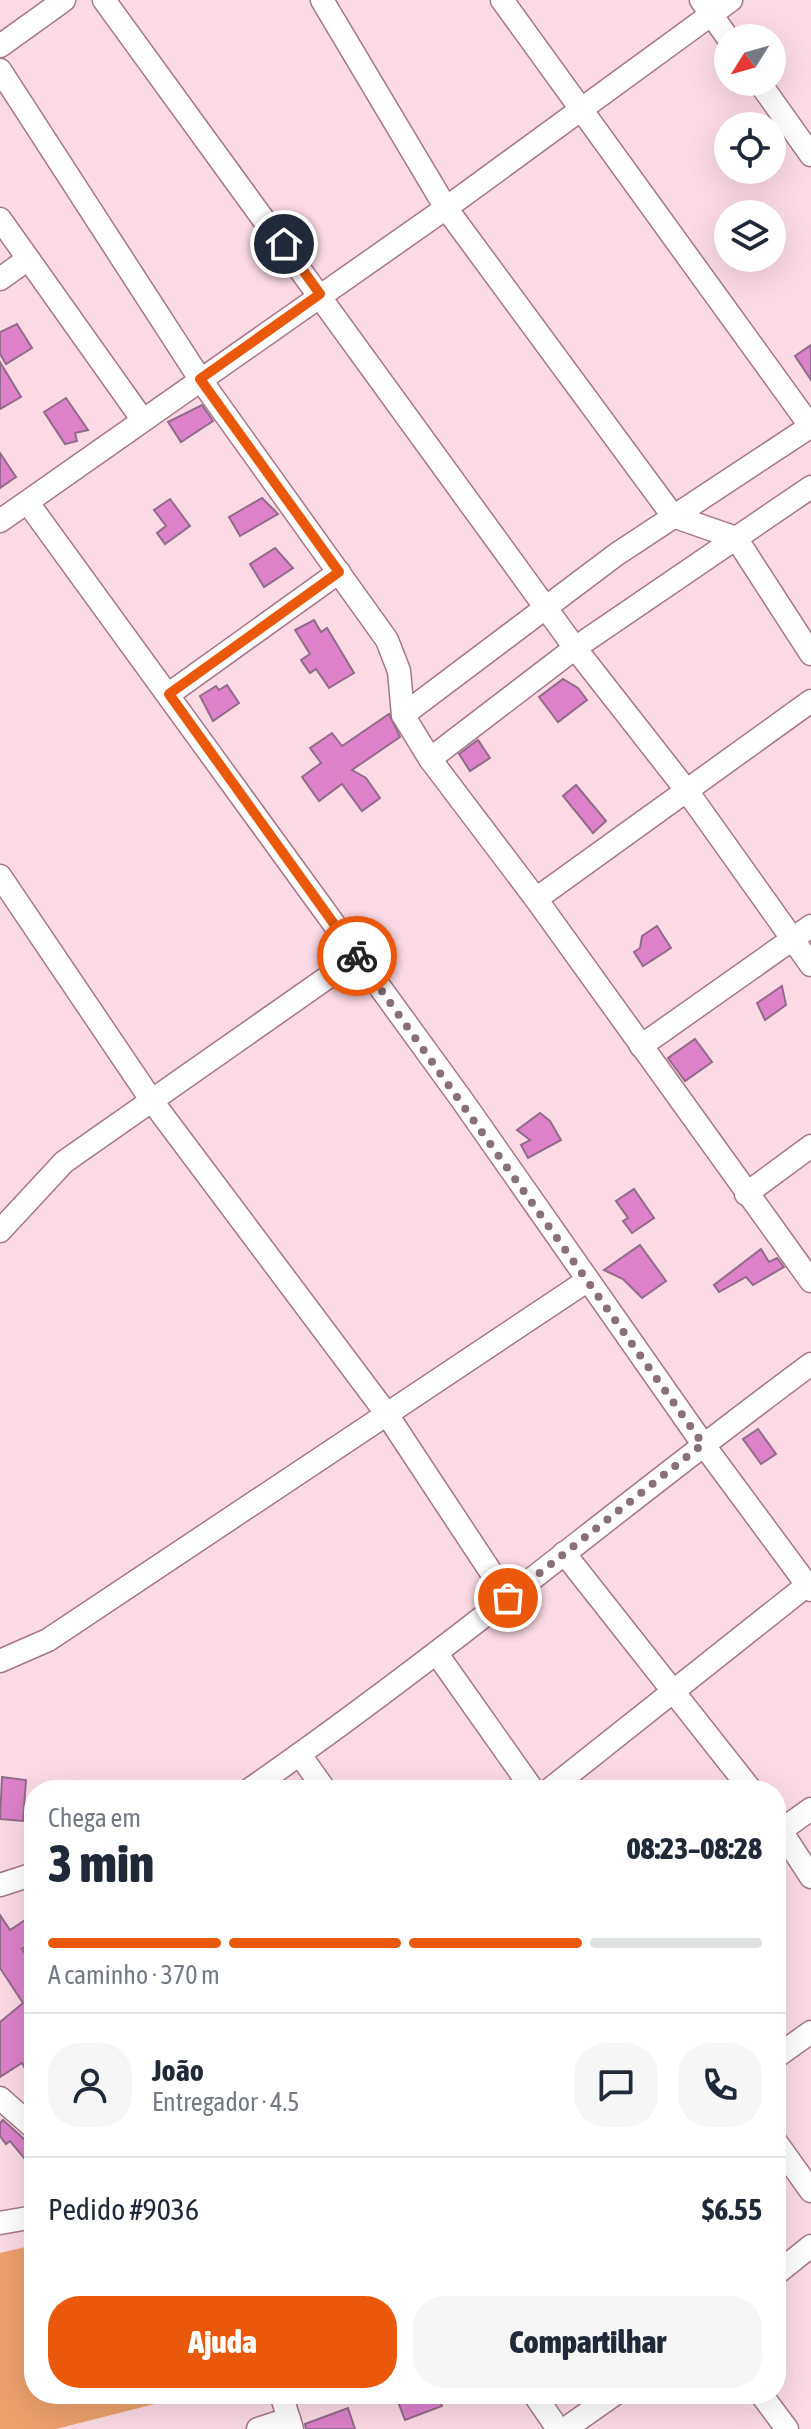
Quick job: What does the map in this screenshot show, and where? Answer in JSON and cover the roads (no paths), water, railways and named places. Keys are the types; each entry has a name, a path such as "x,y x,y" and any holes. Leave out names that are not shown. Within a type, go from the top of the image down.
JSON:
{"street":[{"path":"0,46 64,0"},
{"path":"104,0 575,648 687,791 811,965"},
{"path":"322,0 446,208 673,516 736,538 811,654"},
{"path":"403,715 545,607 673,516 811,426 502,0"},
{"path":"0,521 446,208 706,7 731,0"},
{"path":"706,7 718,24"},
{"path":"0,70 200,379 387,640 399,671 403,715 430,759 536,899 811,1281"},
{"path":"769,96 811,155"},
{"path":"0,219 142,419"},
{"path":"0,279 28,259"},
{"path":"430,759 575,648 811,487"},
{"path":"28,503 358,956 703,1444 810,1586 562,1780"},
{"path":"169,694 339,572"},
{"path":"536,899 811,701"},
{"path":"0,876 152,1101 386,1413 508,1598"},
{"path":"641,1046 811,926"},
{"path":"0,1231 64,1162 358,956"},
{"path":"746,1194 811,1146"},
{"path":"0,1661 48,1640 588,1280"},
{"path":"264,1780 437,1654 703,1444 811,1364"},
{"path":"564,1553 677,1691 744,1780"},
{"path":"437,1654 526,1780"},
{"path":"300,1755 318,1780"},
{"path":"786,1824 811,1809"},
{"path":"786,1841 811,1877"},
{"path":"0,1885 24,1877"},
{"path":"786,2050 811,2032"},
{"path":"0,2098 24,2119"},
{"path":"786,2156 811,2191"},
{"path":"0,2223 24,2219"},
{"path":"786,2266 811,2246"},
{"path":"258,2429 290,2424 284,2404"},
{"path":"544,2404 567,2428 601,2404"},
{"path":"768,2404 787,2429"}]}
